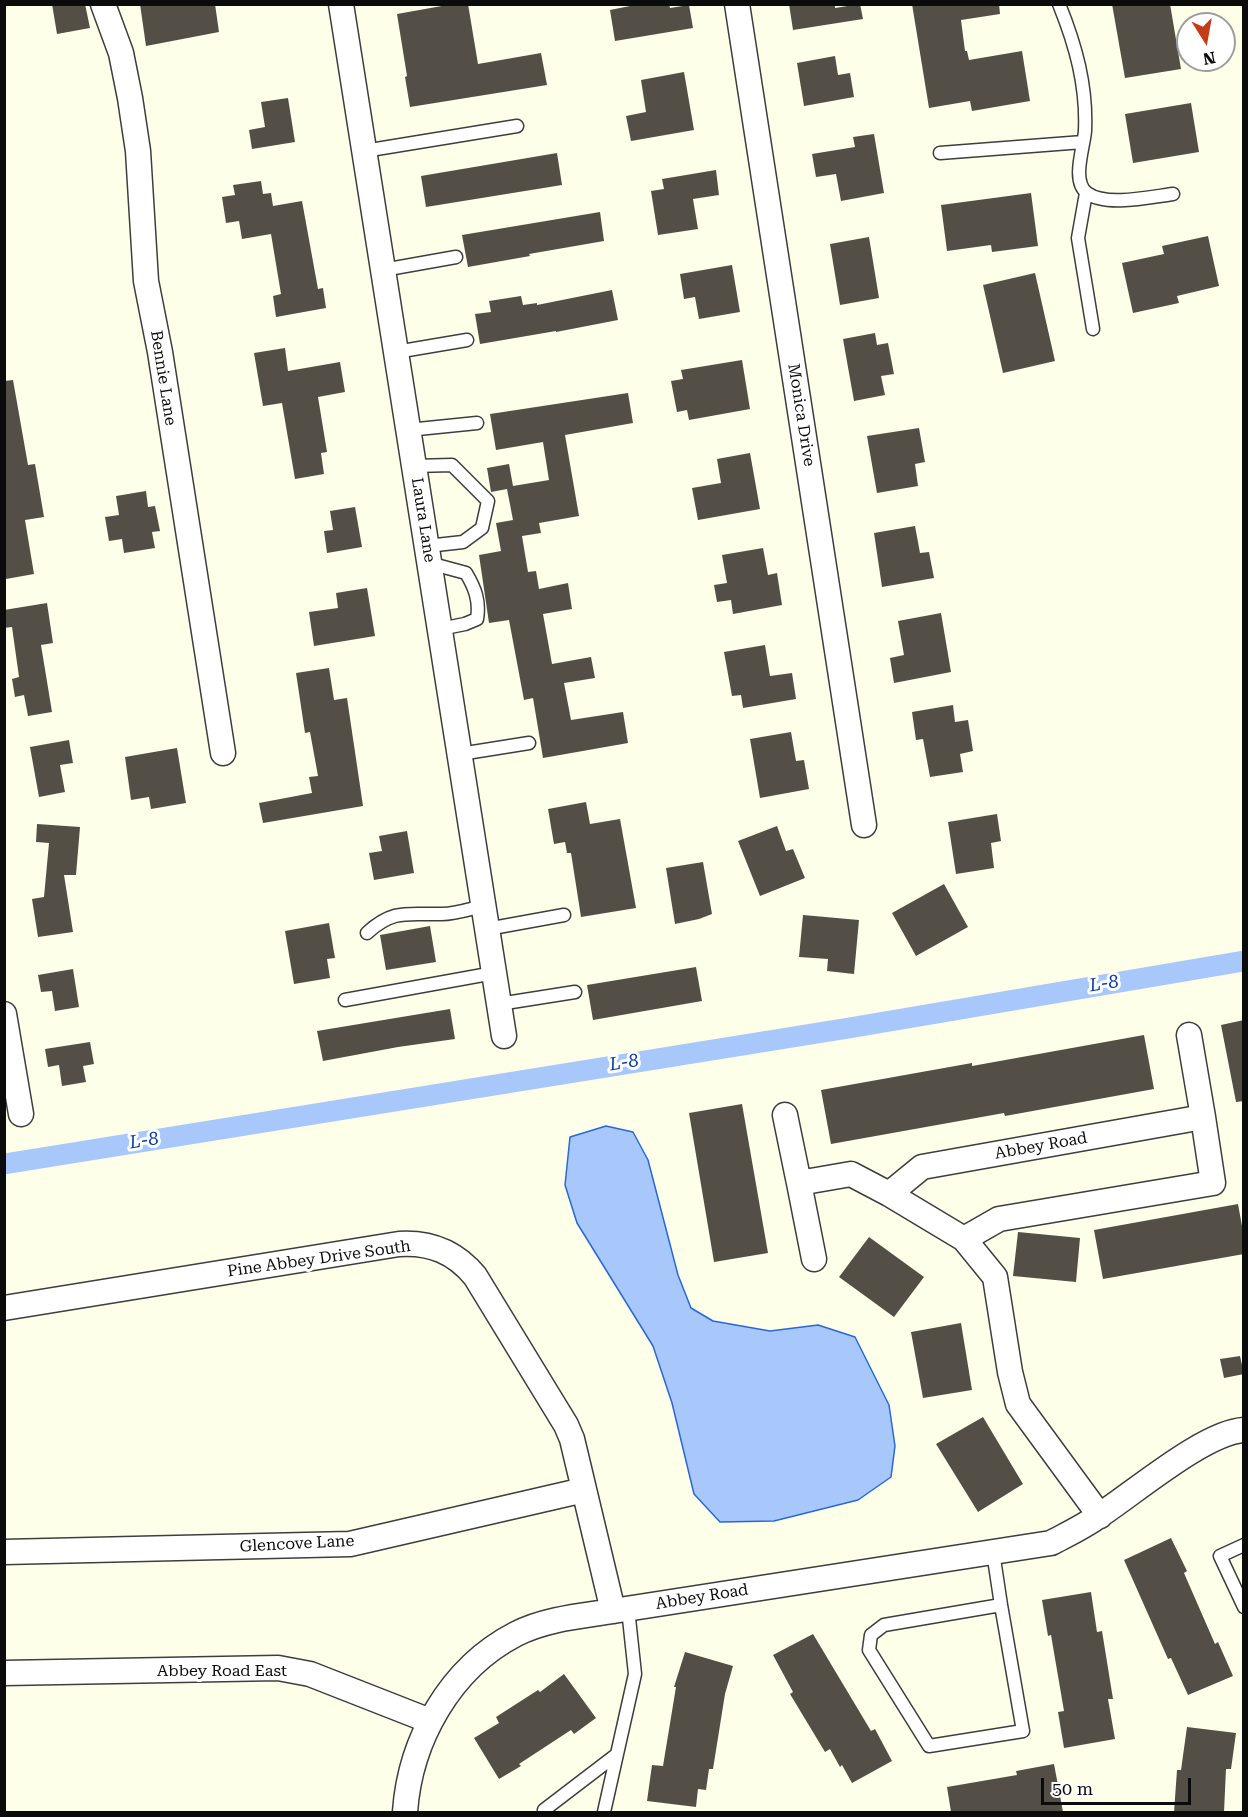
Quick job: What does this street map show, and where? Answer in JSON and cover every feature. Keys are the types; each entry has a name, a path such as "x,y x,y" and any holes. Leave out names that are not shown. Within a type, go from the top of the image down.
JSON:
{"street":[{"name":"Bennie Lane","path":"103,4 121,53 130,98 138,151 144,272 160,351 223,753"},
{"name":"Laura Lane","path":"342,4 504,1036"},
{"name":"Monica Drive","path":"737,4 864,825"},
{"path":"4,1014 21,1114"},
{"path":"964,1239 999,1219 1213,1182 1189,1035"},
{"path":"785,1115 814,1259"},
{"name":"Abbey Road","path":"889,1194 922,1167 1203,1117"},
{"path":"799,1183 851,1174 964,1239 995,1277 1010,1372 1018,1404 1100,1516"},
{"name":"Pine Abbey Drive South","path":"4,1308 399,1244 428,1245 455,1257 475,1276 566,1425 621,1610"},
{"name":"Abbey Road","path":"405,1812 406,1790 414,1759 430,1721 442,1700 461,1677 486,1654 516,1634 551,1622 621,1610 1051,1543 1100,1516 1197,1447 1236,1430 1244,1430"},
{"name":"Glencove Lane","path":"4,1552 335,1546 584,1490"},
{"name":"Abbey Road East","path":"4,1673 278,1668 310,1674 430,1721"}],"lane":[{"path":"1059,4 1072,36 1085,99 1079,181 1086,193 1078,238 1093,329"},
{"path":"364,151 517,126"},
{"path":"940,153 1083,142"},
{"path":"1086,193 1113,201 1173,194"},
{"path":"383,270 456,257"},
{"path":"396,352 467,340"},
{"path":"408,430 477,423"},
{"path":"414,466 452,465 488,501 482,528 463,542 428,555"},
{"path":"428,555 466,573 474,587 479,607 477,619 440,629"},
{"path":"460,754 529,743"},
{"path":"367,933 378,923 396,915 413,912 485,918 564,915"},
{"path":"345,1000 494,973"},
{"path":"499,1004 575,992"},
{"path":"1244,1545 1220,1556 1244,1607"},
{"path":"993,1552 1000,1605 1023,1731 929,1746 869,1650 871,1635 884,1625 1000,1605"},
{"path":"604,1812 635,1674 621,1610"},
{"path":"545,1812 544,1810 616,1755"}],"water":[{"path":"606,1126 633,1132 648,1160 678,1275 691,1308 713,1321 770,1331 818,1325 855,1337 889,1405 895,1446 891,1477 858,1500 774,1521 720,1522 694,1494 672,1403 653,1346 577,1223 565,1185 570,1137"}],"building":[{"path":"52,4 85,4 90,28 57,34"},
{"path":"140,4 215,4 219,32 146,46"},
{"path":"453,4 468,4 478,64 541,53 547,85 410,107 397,14"},
{"path":"630,4 669,4 670,8 689,5 693,28 615,41 610,10 630,6"},
{"path":"789,4 835,4 835,8 860,4 863,19 793,30"},
{"path":"912,4 999,4 1000,14 961,20 965,51 967,51 969,60 1022,51 1030,101 972,111 970,101 929,108"},
{"path":"1112,4 1170,4 1176,39 1176,70 1125,78"},
{"path":"835,56 838,75 850,73 854,97 804,106 797,63"},
{"path":"684,72 694,130 631,141 626,116 646,112 641,80"},
{"path":"288,98 295,142 252,149 249,130 265,127 261,102"},
{"path":"1191,103 1199,152 1133,163 1125,114"},
{"path":"874,134 884,193 841,201 836,174 816,177 812,154 855,147 853,137"},
{"path":"557,153 562,185 426,207 421,176"},
{"path":"716,170 719,195 693,199 698,229 658,235 651,191 664,189 662,179"},
{"path":"261,181 263,194 271,193 273,206 302,201 318,289 323,288 326,308 276,317 273,296 281,294 271,234 242,239 239,221 226,223 222,197 235,195 233,185"},
{"path":"1031,193 1038,246 992,252 991,245 947,251 941,205"},
{"path":"600,212 604,241 468,267 462,235"},
{"path":"1208,236 1219,286 1177,296 1179,303 1133,313 1122,263 1164,254 1162,246"},
{"path":"869,237 879,298 840,305 830,244"},
{"path":"732,265 740,312 699,319 695,297 684,299 680,274"},
{"path":"1035,273 1055,361 1003,373 983,285"},
{"path":"612,290 618,320 480,344 475,314 491,312 489,301 521,296 523,305 537,303 537,305"},
{"path":"875,333 877,345 888,343 894,374 881,376 885,395 854,401 843,339"},
{"path":"285,348 288,371 340,362 345,392 318,397 327,452 321,453 324,474 295,479 282,403 263,406 254,353"},
{"path":"742,360 750,409 689,420 687,410 677,412 671,381 683,379 681,370"},
{"path":"13,380 28,465 35,464 44,517 25,520 34,574 6,579 4,567 4,381"},
{"path":"628,393 633,423 565,435 579,516 539,523 541,533 522,536 528,572 536,571 539,589 568,583 572,609 543,614 552,664 591,657 595,678 564,683 571,720 623,712 628,743 543,758 533,698 524,700 509,620 489,623 479,555 501,551 496,523 513,520 507,489 491,492 487,468 509,464 513,486 549,480 543,442 496,450 490,414"},
{"path":"919,428 925,462 915,464 918,486 877,493 867,436"},
{"path":"750,453 760,509 698,520 692,488 721,483 717,459"},
{"path":"146,491 148,507 155,506 160,531 152,532 155,548 124,553 122,539 109,541 105,517 119,515 116,496"},
{"path":"355,507 362,547 327,553 324,531 333,530 330,511"},
{"path":"915,526 920,553 929,552 934,578 882,587 874,533"},
{"path":"763,548 768,575 777,573 782,605 733,614 731,600 717,602 714,585 727,583 722,555"},
{"path":"367,588 375,636 314,646 309,612 338,608 336,593"},
{"path":"47,603 53,643 41,645 52,712 28,716 24,695 15,697 12,679 19,677 12,627 4,628 4,610"},
{"path":"941,613 951,672 894,683 890,658 904,655 898,621"},
{"path":"765,645 770,676 792,673 796,699 743,708 741,695 732,696 724,652"},
{"path":"329,668 334,700 347,698 363,806 263,823 259,803 312,793 309,777 318,776 310,732 305,733 296,673"},
{"path":"953,705 955,722 968,720 973,751 960,754 963,772 930,777 923,739 916,740 912,712"},
{"path":"791,732 796,761 804,760 809,789 760,798 750,739"},
{"path":"69,740 73,763 60,765 65,792 39,797 30,747"},
{"path":"177,748 186,803 151,809 149,797 131,800 125,757"},
{"path":"586,802 590,824 620,819 636,908 581,917 571,853 567,853 565,842 554,844 548,809"},
{"path":"997,814 1001,841 991,843 994,868 956,874 948,822"},
{"path":"37,824 80,827 76,875 64,875 73,932 38,937 32,899 44,897 49,843 36,842"},
{"path":"777,826 786,851 793,849 805,878 760,896 738,841"},
{"path":"407,831 414,873 374,880 369,853 382,851 379,836"},
{"path":"703,862 712,914 675,924 666,868"},
{"path":"944,884 968,927 916,956 892,913"},
{"path":"803,915 859,920 854,974 827,971 828,959 799,957"},
{"path":"329,923 335,958 327,959 330,978 294,984 285,931"},
{"path":"430,926 436,962 386,970 380,935"},
{"path":"696,967 702,1001 593,1020 587,985"},
{"path":"73,969 79,1007 55,1011 52,991 41,992 38,975"},
{"path":"450,1009 455,1039 323,1061 317,1031"},
{"path":"1244,1020 1244,1101 1236,1102 1221,1025"},
{"path":"1144,1035 1154,1089 831,1144 821,1090"},
{"path":"90,1042 94,1064 83,1066 86,1082 62,1086 59,1065 48,1067 45,1049"},
{"path":"742,1104 768,1253 714,1262 689,1113"},
{"path":"1238,1204 1244,1237 1244,1254 1103,1279 1094,1230"},
{"path":"1018,1232 1080,1238 1076,1282 1013,1276"},
{"path":"869,1237 924,1277 894,1317 839,1277"},
{"path":"961,1323 972,1390 923,1398 911,1332"},
{"path":"1240,1356 1244,1374 1224,1378 1220,1359"},
{"path":"983,1417 1023,1484 978,1512 936,1444"},
{"path":"1171,1538 1187,1571 1184,1573 1215,1644 1218,1642 1233,1676 1188,1695 1171,1658 1168,1659 1124,1560"},
{"path":"1091,1592 1097,1632 1102,1631 1113,1699 1108,1699 1115,1739 1064,1748 1058,1712 1064,1711 1051,1635 1048,1636 1042,1600"},
{"path":"813,1634 871,1731 875,1729 892,1761 852,1783 830,1749 825,1752 790,1694 793,1692 773,1655"},
{"path":"685,1652 733,1666 725,1694 713,1769 709,1769 706,1790 698,1789 696,1807 647,1801 652,1765 663,1766 676,1687 674,1687"},
{"path":"564,1674 596,1718 574,1734 571,1730 499,1779 474,1738 499,1723 496,1717 538,1690 540,1692"},
{"path":"1187,1727 1236,1733 1231,1769 1226,1769 1224,1812 1174,1812 1177,1770 1181,1770"},
{"path":"1054,1764 1063,1812 951,1812 947,1787 1017,1775 1016,1771"}],"waterway":[{"name":"L-8","path":"4,1164 849,1028 1244,961"}]}
